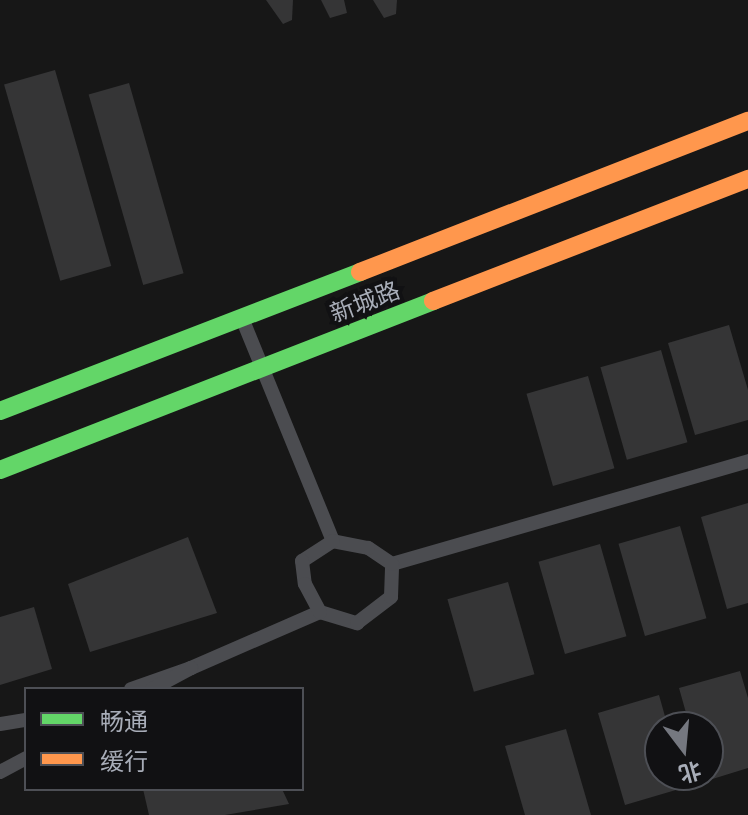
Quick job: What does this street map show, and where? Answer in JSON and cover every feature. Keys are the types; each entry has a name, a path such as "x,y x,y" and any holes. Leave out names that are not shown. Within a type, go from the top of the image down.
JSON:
{"main road":[{"name":"新城路","path":"0,411 748,121"},
{"name":"新城路","path":"0,470 748,179"}],"lane":[{"path":"242,317 333,541"},
{"path":"320,612 305,584 302,561 333,541 368,548 392,564 748,461"},
{"path":"137,687 191,668 320,612 357,623 391,597 392,564"},
{"path":"156,687 191,668"},
{"path":"0,724 24,720"},
{"path":"0,772 24,759"}],"building":[{"path":"266,0 293,0 292,20 283,24"},
{"path":"321,0 344,0 347,13 330,18"},
{"path":"373,0 397,0 396,14 384,18"},
{"path":"55,70 111,266 60,281 4,85"},
{"path":"129,83 184,273 143,285 89,95"},
{"path":"729,325 748,390 748,420 695,435 668,343"},
{"path":"661,350 687,442 627,460 600,367"},
{"path":"588,376 614,468 553,486 526,394"},
{"path":"748,503 748,603 727,609 701,517"},
{"path":"680,526 706,618 645,636 618,544"},
{"path":"188,537 217,613 90,652 68,584"},
{"path":"600,544 626,636 565,654 538,562"},
{"path":"508,582 534,674 474,692 447,599"},
{"path":"34,607 52,669 0,685 0,617"},
{"path":"740,671 748,698 748,768 724,775 724,711 685,711 679,688"},
{"path":"659,695 664,711 644,711 644,791 672,791 625,805 598,713"},
{"path":"566,729 591,815 525,815 505,746"},
{"path":"143,791 283,791 289,804 225,815 149,815"}],"traffic: fast":[{"path":"0,411 360,272"},
{"path":"0,470 433,301"}],"traffic: slow":[{"path":"360,272 748,121"},
{"path":"433,301 748,179"}]}
